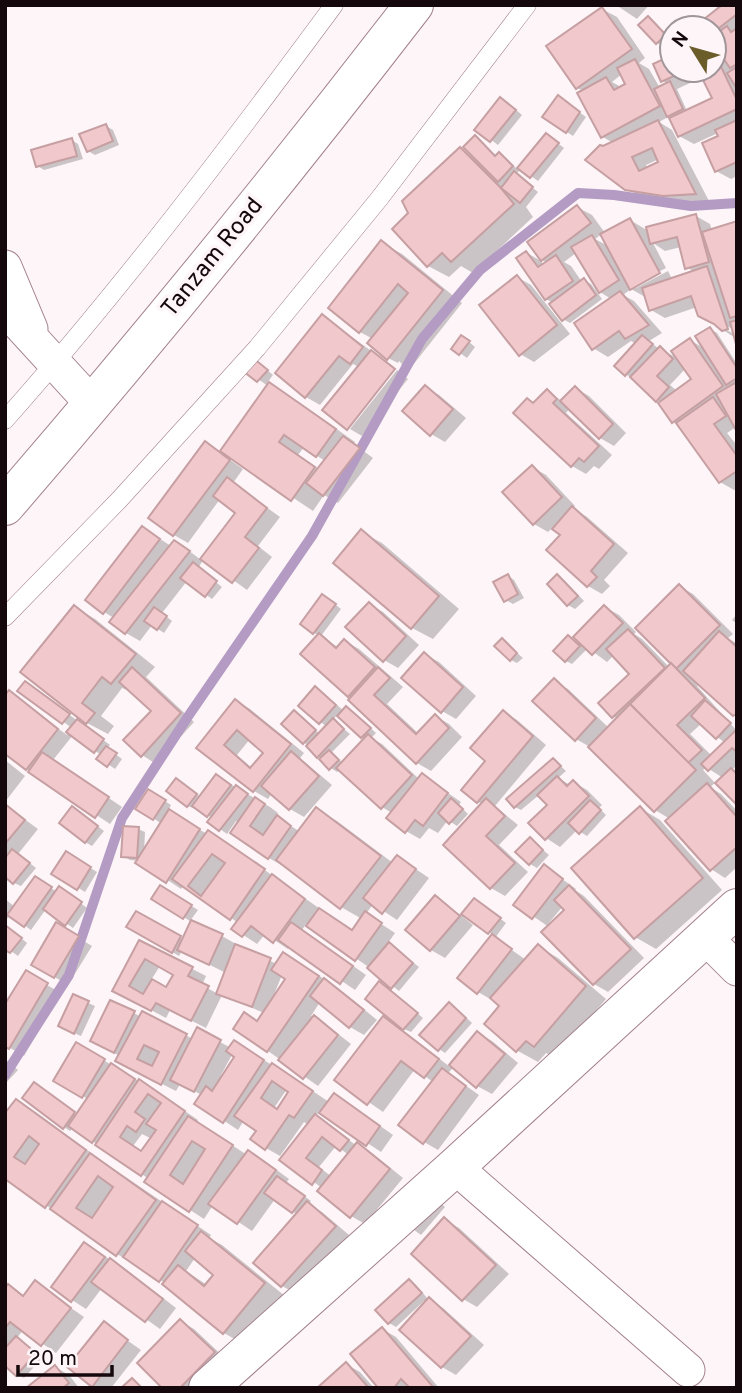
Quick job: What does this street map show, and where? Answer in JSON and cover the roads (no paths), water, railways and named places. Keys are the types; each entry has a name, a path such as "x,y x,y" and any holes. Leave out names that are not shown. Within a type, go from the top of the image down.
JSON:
{"main road":[{"name":"Tanzam Road","path":"5,506 93,405 313,136 414,5"},
{"path":"208,1388 455,1167 737,908"}],"street":[{"path":"5,267 46,354"},
{"path":"5,309 93,405"},
{"path":"706,938 737,969"},
{"path":"455,1167 688,1370"}],"lane":[{"path":"5,420 46,354 219,158 334,5"},
{"path":"5,617 119,500 257,348 379,199 527,5"}],"waterway":[{"path":"5,1075 69,975 122,818 312,536 422,339 480,270 578,193 614,195 691,206 737,203"}]}
